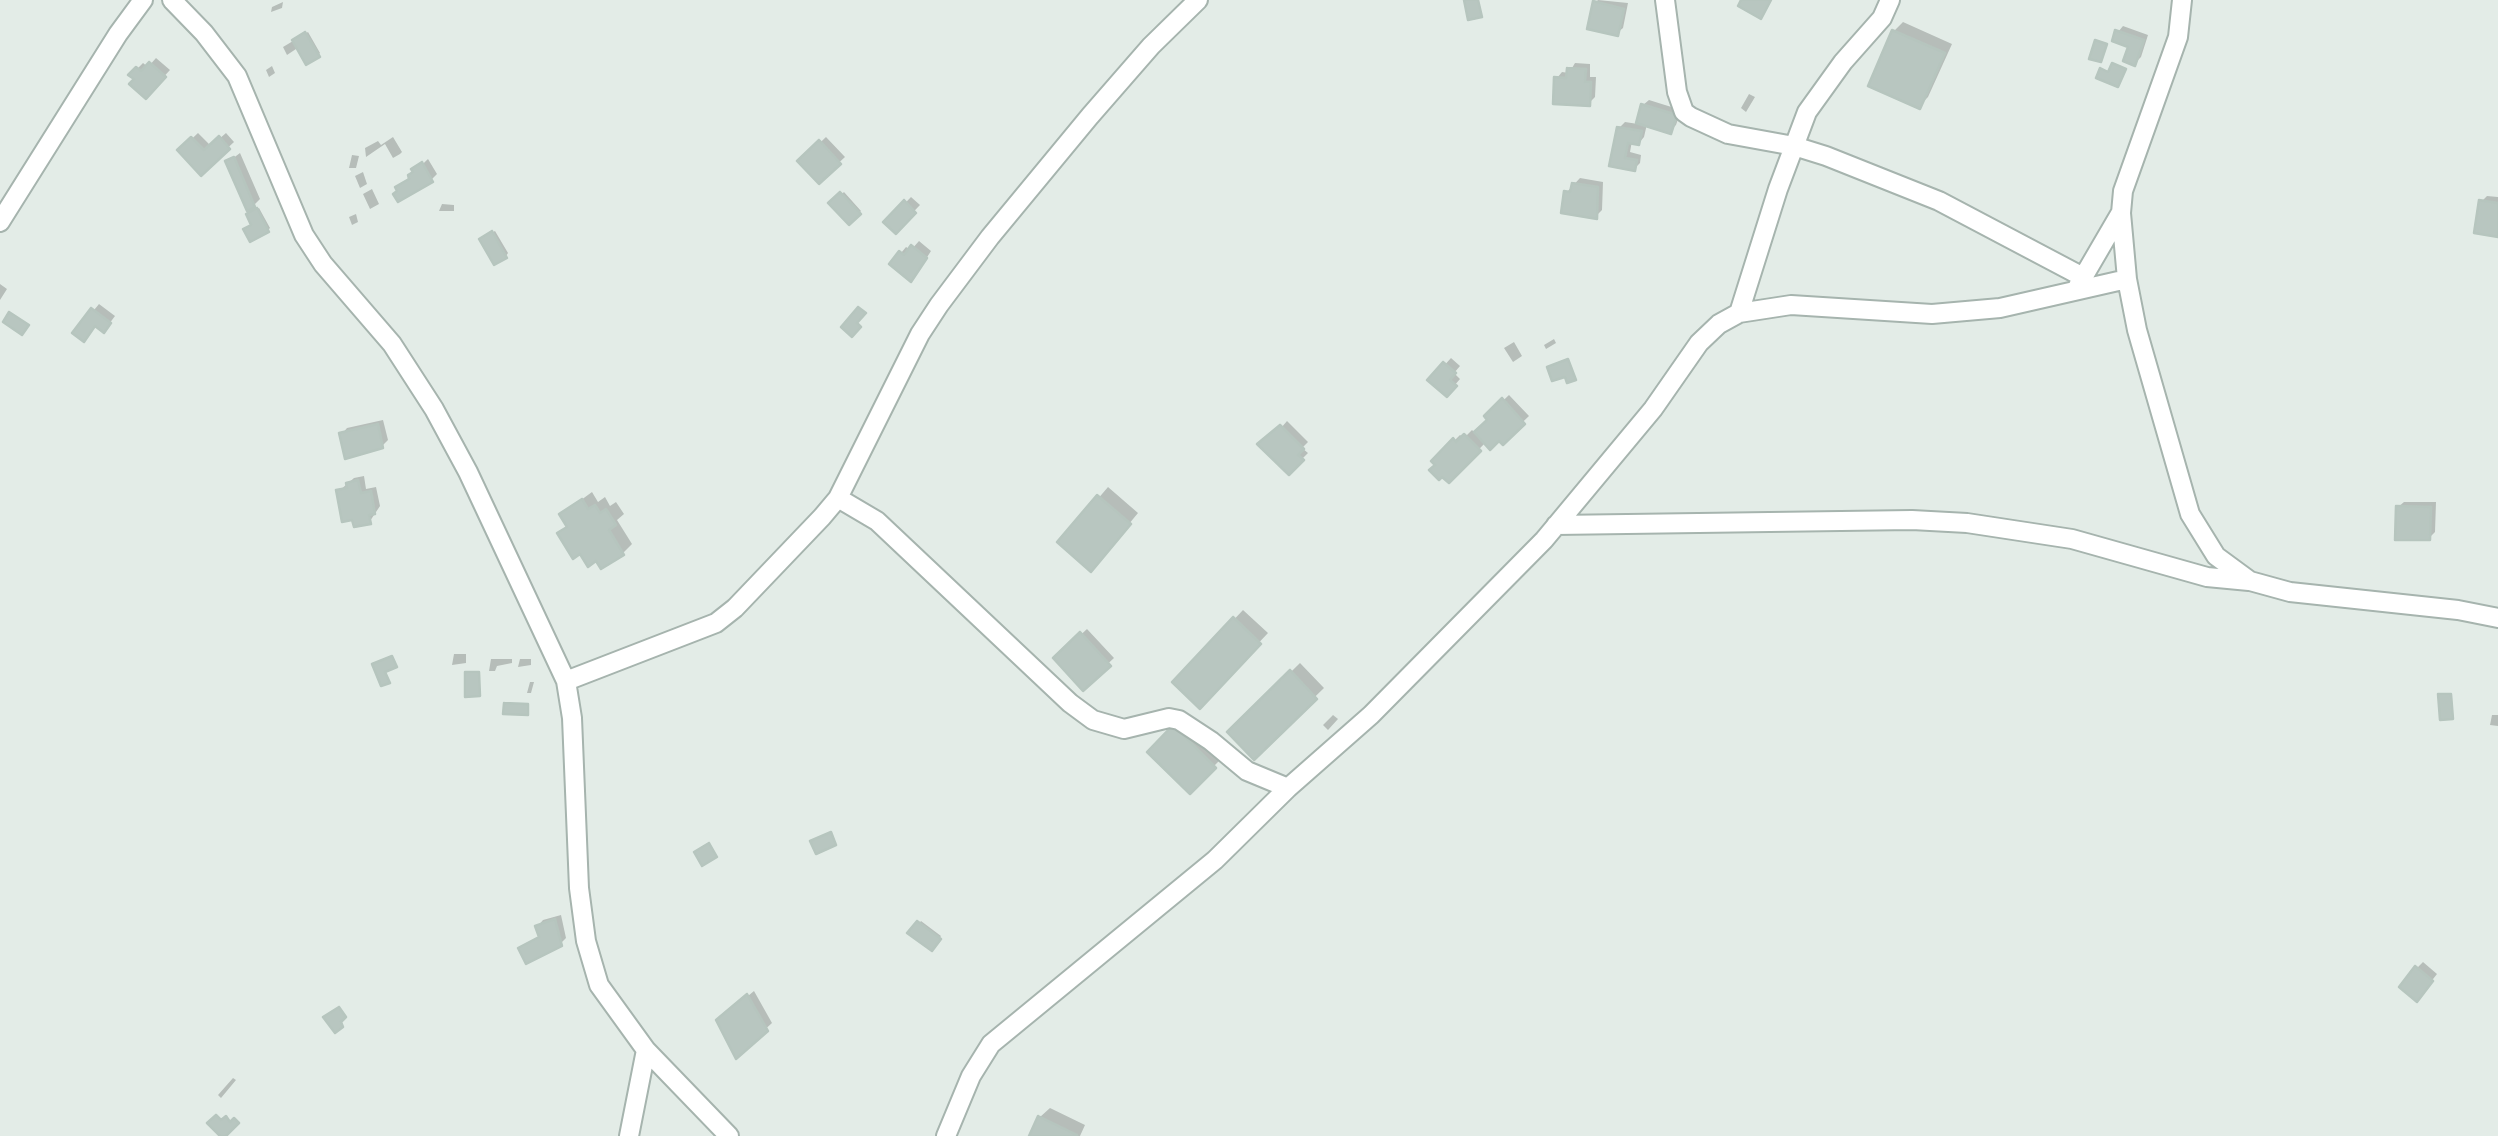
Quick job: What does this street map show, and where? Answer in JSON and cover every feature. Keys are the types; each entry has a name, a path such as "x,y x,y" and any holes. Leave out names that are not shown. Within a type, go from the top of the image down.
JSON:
{"street":[{"path":"0,222 143,0"},
{"path":"172,0 204,33 236,76 304,235 323,264 392,344 468,472 566,682 580,888 586,941 599,985 646,1050 729,1136"},
{"path":"566,682 716,623 735,608 838,498 920,334 939,305 1090,116 1151,46 1198,0"},
{"path":"1665,0 1684,112 1728,134 1794,146 1939,201 2079,285"},
{"path":"1882,18 1890,0"},
{"path":"1739,313 1794,146 1820,90 1882,18 1906,0"},
{"path":"2182,0 2178,37 2123,192 2120,213 2127,280 2190,514 2216,556 2250,581"},
{"path":"2079,285 2120,213"},
{"path":"946,1136 971,1076 991,1044 1214,860 1288,788 1371,716 1556,525 1654,409 1699,344 1719,324 1739,313 1769,306 1910,313 2000,308 2079,285 2127,280"},
{"path":"838,498 877,521 1070,703 1093,720 1124,729 1169,718 1179,720 1211,740 1247,772 1288,788"},
{"path":"1556,525 1912,520 1967,523 2072,539 2207,576 2250,581 2290,592 2498,618"},
{"path":"629,1136 646,1050"}],"building":[{"path":"1464,0 1478,0 1482,17 1468,20"},
{"path":"1741,0 1771,0 1761,19 1738,6"},
{"path":"1593,1 1624,9 1618,36 1587,29"},
{"path":"1892,30 1945,53 1920,109 1868,86"},
{"path":"2115,30 2144,40 2135,66 2123,61 2128,47 2112,41"},
{"path":"305,32 320,57 306,65 292,40"},
{"path":"2095,40 2107,44 2101,62 2089,59"},
{"path":"149,62 166,77 146,99 129,84 134,79 128,75 136,67 141,71"},
{"path":"2112,63 2126,69 2118,87 2096,78 2100,68 2108,72"},
{"path":"1567,68 1586,69 1585,82 1591,82 1590,106 1553,104 1554,77 1566,78"},
{"path":"1641,104 1677,115 1671,134 1636,123"},
{"path":"1617,127 1642,131 1639,145 1628,143 1625,158 1637,160 1635,171 1609,166"},
{"path":"219,136 230,149 201,176 177,150 191,137 204,150"},
{"path":"819,140 841,164 819,184 797,161"},
{"path":"234,157 255,207 247,211 225,161"},
{"path":"422,162 433,182 398,202 393,194 397,191 395,187 409,179 411,169"},
{"path":"1572,183 1598,187 1597,219 1561,213 1564,191 1570,192"},
{"path":"840,192 861,214 849,225 828,203"},
{"path":"904,200 916,213 896,234 883,222"},
{"path":"2479,200 2498,203 2498,237 2474,233"},
{"path":"257,208 269,232 250,242 243,229 251,225 246,214"},
{"path":"492,231 507,258 494,265 479,239"},
{"path":"911,245 927,258 911,282 889,264 899,251 904,255"},
{"path":"858,307 866,313 852,337 841,327"},
{"path":"91,308 111,323 104,333 95,326 84,342 72,333"},
{"path":"9,312 29,325 22,335 3,322"},
{"path":"1568,359 1576,380 1567,383 1565,377 1552,381 1547,367"},
{"path":"1443,362 1456,373 1450,380 1457,386 1447,397 1427,380"},
{"path":"1502,398 1525,424 1503,445 1499,441 1490,450 1474,432"},
{"path":"378,424 383,448 345,459 339,433"},
{"path":"1280,425 1304,449 1298,455 1304,460 1289,475 1257,444"},
{"path":"1464,434 1481,451 1449,483 1442,477 1439,480 1429,470 1435,465 1431,461 1453,438 1456,442"},
{"path":"358,480 361,493 371,491 375,514 369,515 371,524 354,527 352,520 342,522 336,490"},
{"path":"1097,495 1131,524 1091,572 1057,542"},
{"path":"582,499 588,509 595,505 600,513 606,509 616,525 609,530 624,555 601,569 596,561 588,567 580,554 573,559 557,533 567,527 559,514"},
{"path":"2396,506 2431,507 2430,540 2395,540"},
{"path":"1233,617 1261,644 1200,709 1172,682"},
{"path":"1080,632 1111,666 1083,691 1053,658"},
{"path":"392,656 397,667 385,672 390,683 381,686 372,664"},
{"path":"1290,670 1317,699 1254,760 1227,732"},
{"path":"465,672 479,672 480,696 465,697"},
{"path":"2438,694 2451,694 2453,719 2440,720"},
{"path":"504,703 528,704 528,715 503,714"},
{"path":"1173,725 1216,768 1190,794 1147,752"},
{"path":"831,832 836,845 816,854 810,841"},
{"path":"709,843 717,857 702,866 694,852"},
{"path":"555,919 562,946 526,964 518,948 539,937 535,926"},
{"path":"917,921 941,939 932,951 907,933"},
{"path":"2415,966 2433,981 2417,1002 2399,987"},
{"path":"747,994 768,1031 736,1059 716,1020"},
{"path":"339,1007 346,1017 341,1022 343,1027 335,1033 323,1017"},
{"path":"216,1115 221,1120 226,1116 230,1122 234,1118 239,1123 226,1136 220,1136 207,1123"},
{"path":"1038,1116 1077,1135 1077,1136 1029,1136"}]}
